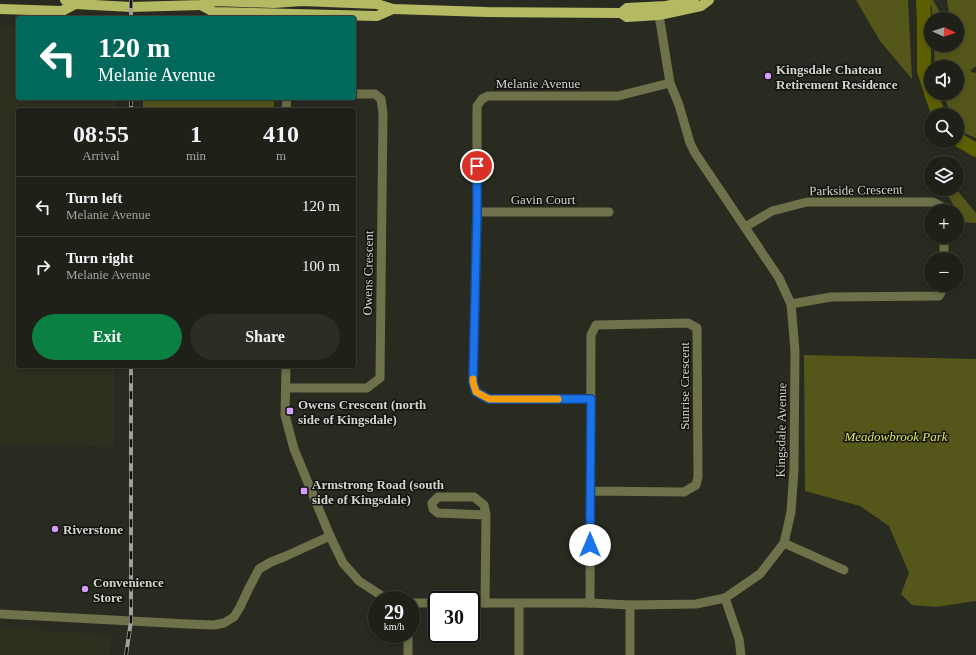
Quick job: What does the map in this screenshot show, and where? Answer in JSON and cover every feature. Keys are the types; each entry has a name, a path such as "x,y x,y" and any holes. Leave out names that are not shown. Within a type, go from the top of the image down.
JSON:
{"main road":[{"path":"65,0 75,4 130,7 201,6 214,2 302,1 377,4 393,9 487,12 621,13 627,17 657,7 694,0"},
{"path":"657,7 701,6 709,0"},
{"path":"0,9 62,11 75,4"},
{"path":"201,6 214,12 288,16 377,16 393,9"}],"street":[{"path":"288,1 288,16"},
{"name":"Kingsdale Avenue","path":"480,603 630,605 696,604 725,598 760,574 784,543 791,512 794,469 795,351 791,304 779,278 690,143 679,105 670,83 657,7"},
{"name":"Melanie Avenue","path":"591,399 489,399 476,392 473,382 477,212 477,106 482,99 488,96 618,96 670,83"},
{"name":"Owens Crescent","path":"286,388 367,388 380,378 383,113 380,99 375,94 356,94"},
{"name":"Parkside Crescent","path":"745,227 772,211 807,202 933,202 937,204"},
{"name":"Gavin Court","path":"477,212 610,212"},
{"path":"791,304 831,297 939,296 941,292"},
{"name":"Sunrise Crescent","path":"590,604 590,335 596,325 688,323 697,328 698,477 696,485 684,492 591,491"},
{"path":"286,368 285,415 294,449 330,536 343,563 359,581 374,591"},
{"path":"485,603 486,515 484,505 474,497 438,497 432,503 433,509 438,513 486,515"},
{"path":"0,614 187,624 214,625 224,623 234,617 259,570 271,562 330,536"},
{"path":"784,543 844,570"},
{"path":"725,598 739,639 741,655"},
{"path":"519,604 519,655"},
{"path":"630,605 630,655"},
{"path":"408,643 408,655"}],"shaded area":[{"path":"0,26 16,26 16,100 116,100 116,108 16,108 16,368 114,368 114,447 0,443"},
{"path":"0,627 111,635 110,655 0,655"}],"green space":[{"path":"856,0 908,0 912,79 880,41"},
{"path":"928,0 933,0 940,12 932,12 932,8"},
{"path":"947,0 976,0 976,66 971,70 969,69 976,73 976,138 964,133 964,108 949,108 945,100 964,100 964,60 935,60 934,52 964,52 964,12 949,12"},
{"path":"143,100 274,100 274,108 143,108"},
{"path":"948,196 962,196 976,213 976,223 964,222 964,204 952,204"},
{"name":"Meadowbrook Park","path":"804,355 976,359 976,601 936,607 912,605 901,594 909,573 889,526 860,506 805,491"}],"waterway":[{"path":"923,0 924,60"},
{"path":"933,100 936,108"},
{"path":"964,143 976,150"}],"railway":[{"path":"131,0 131,16"},
{"path":"131,100 131,108"},
{"path":"126,655 131,621 131,368"}],"slow traffic":[{"path":"473,379 476,392 489,399 558,399"}],"place":[{"name":"Kingsdale Chateau Retirement Residence","path":"768,76"},
{"name":"Owens Crescent (north side of Kingsdale)","path":"290,411"},
{"name":"Armstrong Road (south side of Kingsdale)","path":"304,491"},
{"name":"Riverstone","path":"55,529"},
{"name":"Convenience Store","path":"85,589"}],"route":[{"path":"477,166 473,382 476,392 489,399 591,399 590,545"}]}
